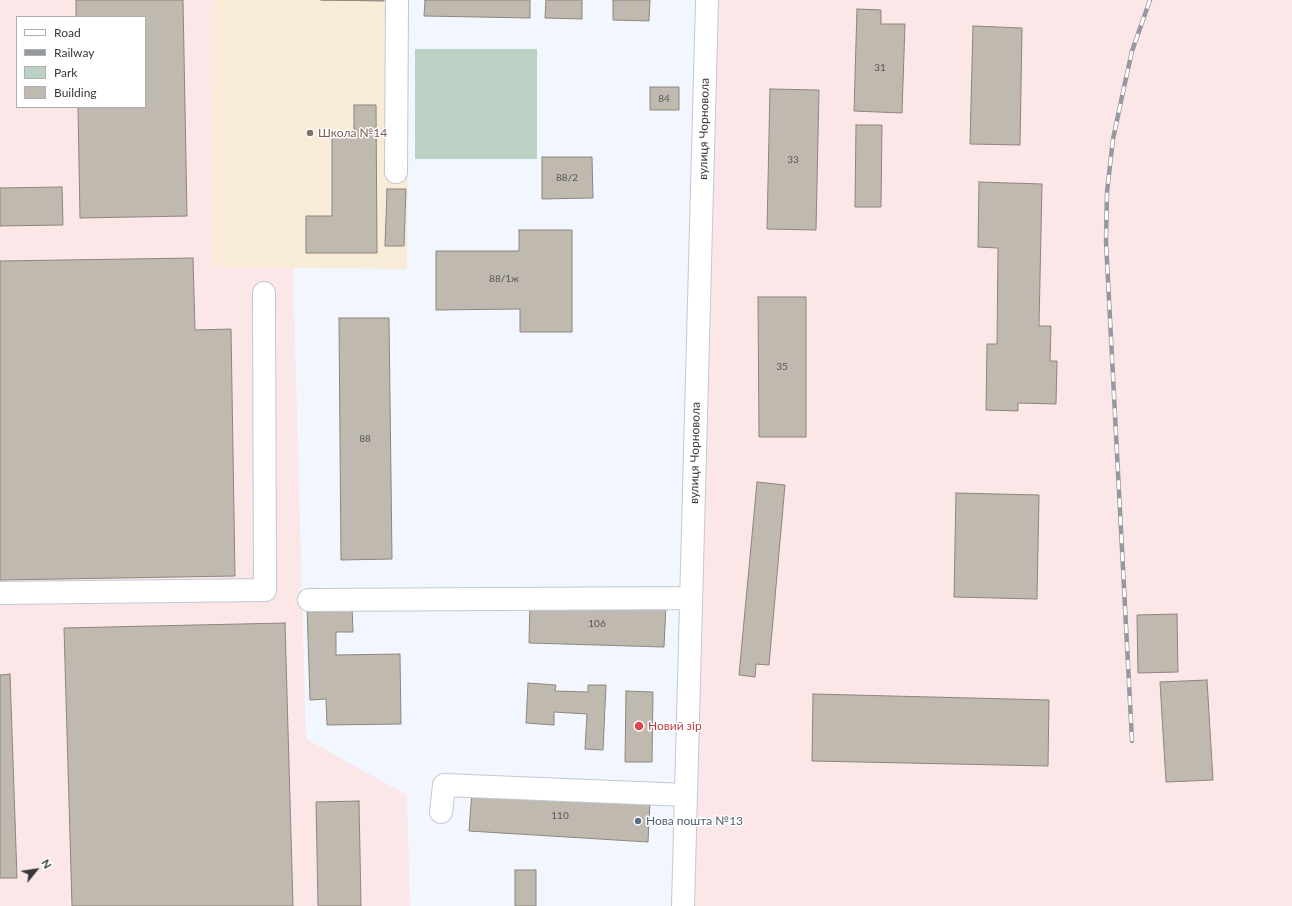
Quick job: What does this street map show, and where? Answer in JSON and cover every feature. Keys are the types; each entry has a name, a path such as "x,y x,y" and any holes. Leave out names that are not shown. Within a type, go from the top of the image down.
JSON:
{"street":[{"path":"396,172 397,0"},
{"name":"вулиця Чорновола","path":"683,906 707,0"},
{"path":"0,593 265,590 264,293"},
{"path":"309,600 691,598"},
{"path":"441,812 444,785 686,795"}],"shaded area":[{"path":"0,0 214,0 212,266 293,268 306,739 407,795 410,906 0,906"},
{"name":"Школа №14","path":"214,0 409,0 407,269 212,267"},
{"path":"717,0 1292,0 1292,906 693,906"}],"green space":[{"path":"415,49 537,49 537,159 415,159"}],"building":[{"path":"76,0 183,0 187,216 80,218 78,108 146,108 146,16 76,16"},
{"path":"321,0 384,0 384,1"},
{"path":"425,0 530,0 530,18 424,16"},
{"path":"546,0 582,0 582,19 545,18"},
{"path":"613,0 650,0 649,21 613,20"},
{"path":"857,9 881,10 881,24 905,24 902,113 854,111"},
{"path":"973,26 1022,28 1020,145 970,144"},
{"path":"650,87 679,87 679,110 650,110"},
{"path":"770,89 819,90 816,230 767,229"},
{"path":"354,105 376,105 377,253 306,253 306,216 332,216 332,136 354,136"},
{"path":"856,125 882,125 881,207 855,207"},
{"path":"542,157 592,157 593,198 542,199"},
{"path":"979,182 1042,184 1039,326 1051,326 1050,361 1057,361 1056,404 1018,403 1018,411 986,410 987,344 997,344 998,248 978,247"},
{"path":"62,187 63,225 0,226 0,188"},
{"path":"387,189 406,189 404,246 385,246"},
{"path":"519,230 572,230 572,332 520,332 520,309 436,310 436,251 519,251"},
{"path":"193,258 195,330 231,329 235,576 0,580 0,261"},
{"path":"758,297 806,297 806,437 759,437"},
{"path":"339,318 389,318 392,559 341,560"},
{"path":"757,482 785,485 769,665 756,664 755,677 739,675"},
{"path":"956,493 1039,495 1037,599 954,597"},
{"path":"530,601 666,605 664,647 529,643"},
{"path":"352,606 353,632 336,632 336,655 400,654 401,724 327,725 326,699 310,700 307,607"},
{"path":"1177,614 1178,672 1138,673 1137,615"},
{"path":"285,623 293,906 72,906 64,628"},
{"path":"10,674 17,878 0,878 0,675"},
{"path":"1207,680 1213,780 1166,782 1160,682"},
{"path":"528,683 556,685 555,691 588,692 588,685 606,685 603,750 585,749 587,714 554,712 554,725 526,723"},
{"path":"626,691 653,692 652,762 625,762"},
{"path":"813,694 1049,700 1048,766 812,761"},
{"path":"472,790 650,801 648,842 469,831"},
{"path":"359,801 361,906 318,906 316,802"},
{"path":"515,870 536,870 536,906 515,906"}],"railway":[{"path":"1132,741 1106,242 1107,192 1113,139 1132,51 1150,0"}],"place":[{"name":"Школа №14","path":"310,133"},
{"name":"Новий зір","path":"639,726"},
{"name":"Нова пошта №13","path":"638,821"}]}
